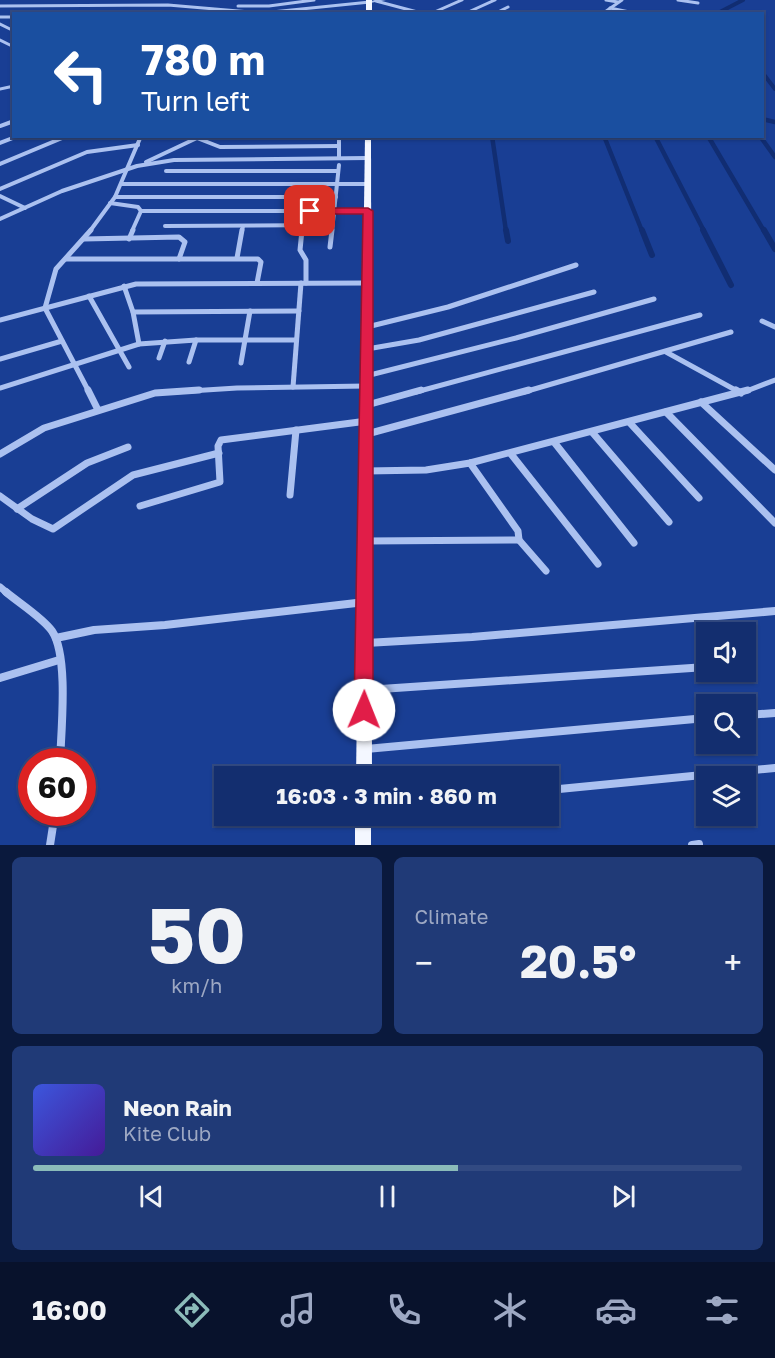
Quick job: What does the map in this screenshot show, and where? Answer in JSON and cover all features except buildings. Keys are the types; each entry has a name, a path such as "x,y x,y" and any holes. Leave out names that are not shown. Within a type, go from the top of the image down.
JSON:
{"main road":[{"path":"364,766 368,138"},
{"path":"363,826 363,845"}],"street":[{"path":"238,6 268,6 314,0"},
{"path":"261,12 384,0"},
{"path":"432,12 462,0"},
{"path":"468,12 495,0"},
{"path":"606,0 620,1"},
{"path":"678,0 698,3"},
{"path":"372,1 419,12"},
{"path":"605,12 620,1"},
{"path":"0,6 168,5 242,12"},
{"path":"498,12 508,7"},
{"path":"610,8 629,12"},
{"path":"0,164 62,138"},
{"path":"98,410 45,308 56,269 84,239 116,197 140,138"},
{"path":"0,219 62,191 128,170 197,138"},
{"path":"201,138 220,147 339,146"},
{"path":"339,138 339,158"},
{"path":"0,189 87,152 138,146"},
{"path":"137,166 183,159 368,158"},
{"path":"166,171 338,168 330,247"},
{"path":"122,184 368,183"},
{"path":"0,196 25,208"},
{"path":"116,197 336,197"},
{"path":"110,203 138,207 141,212"},
{"path":"141,212 368,211"},
{"path":"129,238 141,212"},
{"path":"293,387 296,340 306,260 300,250 303,225"},
{"path":"165,226 331,225"},
{"path":"237,258 243,226"},
{"path":"84,239 178,237 185,242 180,259"},
{"path":"66,259 258,259 261,262 257,283"},
{"path":"367,327 448,307 576,265"},
{"path":"0,320 124,286 149,283 367,283"},
{"path":"124,286 133,312 139,344"},
{"path":"367,349 419,340 594,292"},
{"path":"88,296 129,367"},
{"path":"0,454 44,428 155,393 293,387 366,381 654,299"},
{"path":"241,363 250,311"},
{"path":"133,312 299,311"},
{"path":"367,405 700,315"},
{"path":"762,321 775,327"},
{"path":"367,434 731,332"},
{"path":"0,388 139,344 196,340 296,340"},
{"path":"189,362 196,340"},
{"path":"0,359 62,341"},
{"path":"159,358 165,341"},
{"path":"666,352 741,393"},
{"path":"365,471 426,470 511,454 741,393 775,381"},
{"path":"702,402 774,468"},
{"path":"666,412 775,523"},
{"path":"140,506 220,482 218,446 221,440 367,421"},
{"path":"629,422 699,498"},
{"path":"290,495 296,430"},
{"path":"592,432 669,522"},
{"path":"554,442 634,543"},
{"path":"17,509 87,462 128,447"},
{"path":"0,496 46,528 53,529 133,475 219,453"},
{"path":"511,454 598,564"},
{"path":"470,463 518,531 519,540 546,571"},
{"path":"366,541 519,540"},
{"path":"0,587 52,631 56,638 61,676 60,748"},
{"path":"56,638 94,630 165,625 365,602"},
{"path":"365,643 472,637 775,611"},
{"path":"0,678 59,660"},
{"path":"364,690 696,668"},
{"path":"756,714 775,713"},
{"path":"364,749 696,719"},
{"path":"559,789 775,768"},
{"path":"51,845 53,826"}],"waterway":[{"path":"720,12 743,0"},
{"path":"764,75 775,89"},
{"path":"764,119 775,122"},
{"path":"492,138 506,231"},
{"path":"605,138 642,231"},
{"path":"656,138 704,231"},
{"path":"709,138 764,231"},
{"path":"761,138 775,157"},
{"path":"506,230 508,241"},
{"path":"642,230 652,255"},
{"path":"703,230 731,285"},
{"path":"764,230 775,249"}],"route":[{"path":"310,211 368,211 364,710"}]}
